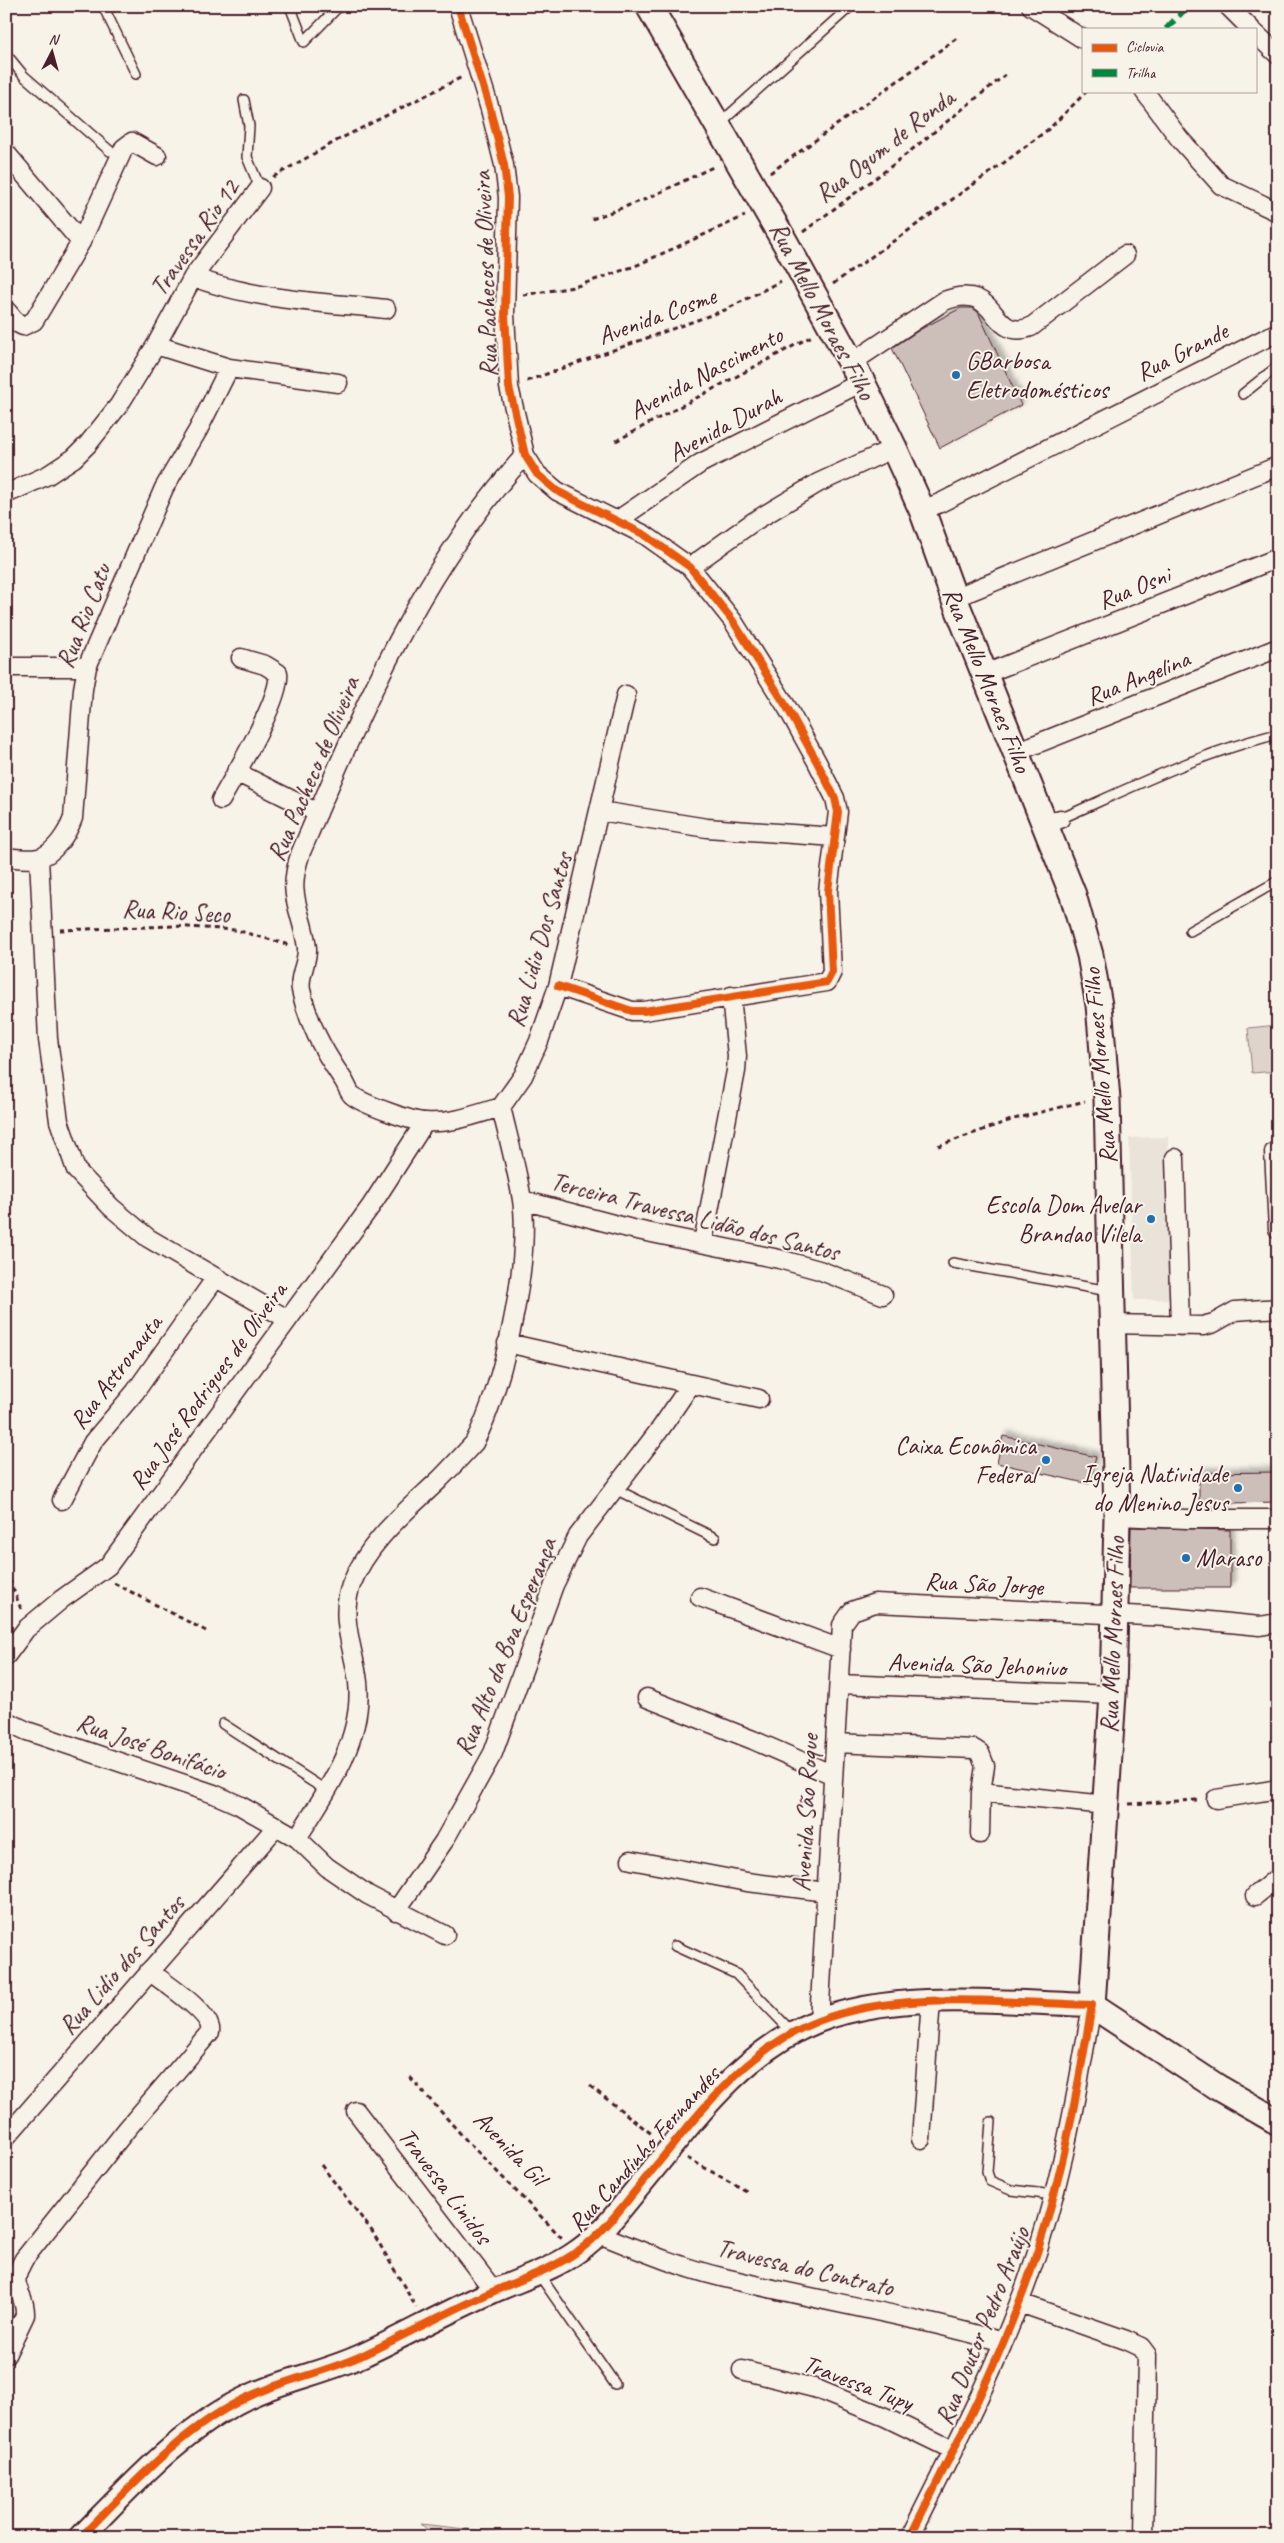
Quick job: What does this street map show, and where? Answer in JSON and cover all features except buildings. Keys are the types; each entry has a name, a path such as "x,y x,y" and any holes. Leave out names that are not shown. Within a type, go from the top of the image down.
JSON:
{"main road":[{"name":"Rua Mello Moraes Filho","path":"650,6 726,118 786,244 856,373 894,448 922,510 954,598 1016,752 1052,822 1090,955 1100,1013 1107,1099 1117,1516 1113,1695 1092,2005"},
{"path":"1092,2005 1217,2087 1278,2122"}],"street":[{"name":"Rua Pachecos de Oliveira","path":"458,6 478,69 504,165 508,197 505,314 509,386 525,455"},
{"path":"1031,6 1082,38"},
{"path":"1228,6 1250,28"},
{"path":"1256,34 1278,55"},
{"path":"1145,92 1179,138 1220,185 1278,212"},
{"path":"6,310 17,323 23,326 34,322 81,242 124,148 132,142 157,156"},
{"path":"6,154 81,242"},
{"name":"Travessa Rio 12","path":"6,494 48,475 79,454 119,405 156,345 193,277 260,188"},
{"name":"Avenida Durah","path":"618,520 701,463 856,373 944,301 959,295 970,296 981,300 1006,326 1014,331 1031,327 1125,255"},
{"path":"193,277 219,287 244,293 386,309"},
{"name":"Rua Grande","path":"922,510 940,503 1278,332"},
{"path":"156,345 229,368 338,383"},
{"name":"Rua Rio Catu","path":"39,858 66,835 73,818 83,689 87,667 164,488 198,430 229,368"},
{"path":"690,567 753,522 818,483 894,448"},
{"path":"525,455 537,474 556,492 618,520 667,549 690,567 734,621 817,762 837,807 838,822 828,891 832,968 829,980 824,983 644,1011 632,1011 558,986"},
{"name":"Rua Pacheco de Oliveira","path":"501,1107 462,1118 425,1122 398,1116 352,1094 324,1051 310,1023 300,987 307,950 295,906 294,871 357,723 412,612 464,530 492,491 525,455"},
{"path":"954,598 1278,466"},
{"name":"Rua Osni","path":"985,674 1278,558"},
{"name":"Rua Angelina","path":"1016,752 1278,648"},
{"path":"221,800 272,703 279,682 278,673 241,658"},
{"path":"6,667 87,667"},
{"name":"Rua Lidio Dos Santos","path":"501,1107 522,1076 539,1041 558,986 626,695"},
{"path":"236,772 318,813"},
{"path":"600,811 707,828 835,837"},
{"path":"6,858 39,858 48,1039 59,1121 76,1170 111,1207 148,1238 287,1319"},
{"path":"703,1242 736,1071 737,1056 731,996"},
{"path":"297,1838 337,1774 355,1725 358,1683 345,1611 351,1587 362,1563 376,1542 474,1443 485,1423 493,1398 507,1343 522,1267 522,1200 501,1107"},
{"name":"Rua José Rodrigues de Oliveira","path":"6,1656 26,1629 62,1599 108,1566 371,1206 425,1122"},
{"path":"1274,1152 1278,1229"},
{"path":"1174,1158 1180,1326"},
{"name":"Terceira Travessa Lidão dos Santos","path":"522,1200 632,1229 703,1242 819,1270 883,1295"},
{"name":"Rua Astronauta","path":"62,1500 93,1442 135,1392 215,1278"},
{"path":"1112,1324 1180,1326 1211,1324 1235,1311 1278,1308"},
{"path":"507,1343 759,1399"},
{"name":"Rua Alto da Boa Esperança","path":"396,1911 444,1841 493,1753 554,1585 578,1536 661,1428 691,1384"},
{"path":"1117,1516 1278,1519"},
{"path":"700,1597 841,1649"},
{"name":"Rua São Jorge","path":"852,1611 876,1603 1115,1616"},
{"name":"Avenida São Roque","path":"819,2021 842,1625 852,1611"},
{"path":"1115,1616 1168,1617 1260,1626 1278,1623"},
{"name":"Avenida São Jehonivo","path":"839,1684 1113,1695"},
{"path":"647,1698 753,1740 833,1775"},
{"name":"Rua José Bonifácio","path":"6,1721 27,1731 214,1794 277,1826"},
{"path":"835,1743 974,1749 980,1753 985,1766 981,1792 980,1834"},
{"path":"1216,1799 1278,1789"},
{"path":"981,1792 1106,1805"},
{"path":"277,1826 297,1838 327,1867 368,1896 445,1936"},
{"name":"Rua Lidio dos Santos","path":"6,2137 277,1826"},
{"path":"631,1860 747,1882 826,1892"},
{"path":"1255,1896 1278,1877"},
{"path":"6,2355 25,2315 25,2309 15,2283 18,2269 127,2129 209,2035 211,2028 202,2013 149,1971"},
{"path":"920,2139 931,2000"},
{"name":"Rua Candinho Fernandes","path":"81,2537 168,2451 204,2424 250,2396 363,2356 424,2323 494,2290 538,2273 577,2252 599,2234 663,2143 739,2072 793,2034 819,2021 861,2010 931,2000 1092,2005"},
{"name":"Rua Doutor Pedro Araújo","path":"910,2537 953,2450 1020,2303 1054,2196 1078,2088 1092,2005"},
{"name":"Travessa Linidos","path":"356,2111 494,2290"},
{"name":"Travessa do Contrato","path":"599,2234 671,2262 720,2277 900,2315 1003,2342"},
{"path":"1020,2303 1126,2340 1141,2347 1147,2355 1144,2537"},
{"name":"Travessa Tupy","path":"742,2370 814,2388 885,2417 953,2450"}],"lane":[{"path":"103,6 136,74"},
{"path":"290,6 304,42 339,6"},
{"path":"726,118 851,6"},
{"path":"6,54 24,76 110,151"},
{"path":"244,100 249,126 247,157 260,188"},
{"path":"1243,394 1278,366"},
{"path":"1052,822 1173,770 1256,739 1278,734"},
{"path":"1190,931 1278,881"},
{"path":"953,1263 1112,1291"},
{"path":"613,1488 715,1538"},
{"path":"223,1724 327,1791"},
{"path":"675,1946 736,1974 793,2034"},
{"path":"991,2122 987,2165 990,2181 1011,2190 1054,2196"},
{"path":"538,2273 615,2384"}],"path":[{"path":"774,171 957,38"},
{"path":"829,287 1050,128 1086,92"},
{"path":"592,219 646,199 717,165"},
{"path":"514,296 574,286 635,266 747,215"},
{"path":"938,1146 1014,1119 1079,1102 1107,1099"},
{"path":"6,1571 20,1602 26,1629"},
{"path":"98,1575 206,1631"},
{"path":"1106,1805 1216,1799"},
{"path":"590,2086 663,2143 750,2193"},
{"path":"321,2165 372,2231 424,2323"}],"shaded area":[{"path":"1278,1025 1278,1071 1252,1073 1248,1028"},
{"name":"Escola Dom Avelar Brandao Vilela","path":"1168,1137 1173,1299 1134,1300 1129,1138"},
{"path":"421,2524 537,2537 435,2537"}],"marked path":[{"path":"1167,28 1188,6"}],"cycle path":[{"path":"458,6 490,109 504,165 508,197 505,314 509,387 525,455 537,474 557,491 645,535 690,567 733,621 788,709 835,798 838,812 828,891 832,972 827,982 644,1011 632,1011 558,986"},
{"path":"81,2537 139,2478 181,2440 226,2409 264,2390 363,2355 476,2299 547,2269 578,2251 609,2223 717,2094 764,2051 790,2034 818,2021 850,2011 918,2001 954,2000 1092,2005 1079,2081 1063,2156 1044,2230 1032,2267 1007,2333 981,2392 910,2537"}],"place":[{"name":"GBarbosa Eletrodomésticos","path":"956,375"},
{"name":"Escola Dom Avelar Brandao Vilela","path":"1151,1219"},
{"name":"Caixa Econômica Federal","path":"1046,1460"},
{"name":"Igreja Natividade do Menino Jesus","path":"1238,1488"},
{"name":"Maraso","path":"1186,1558"}]}
